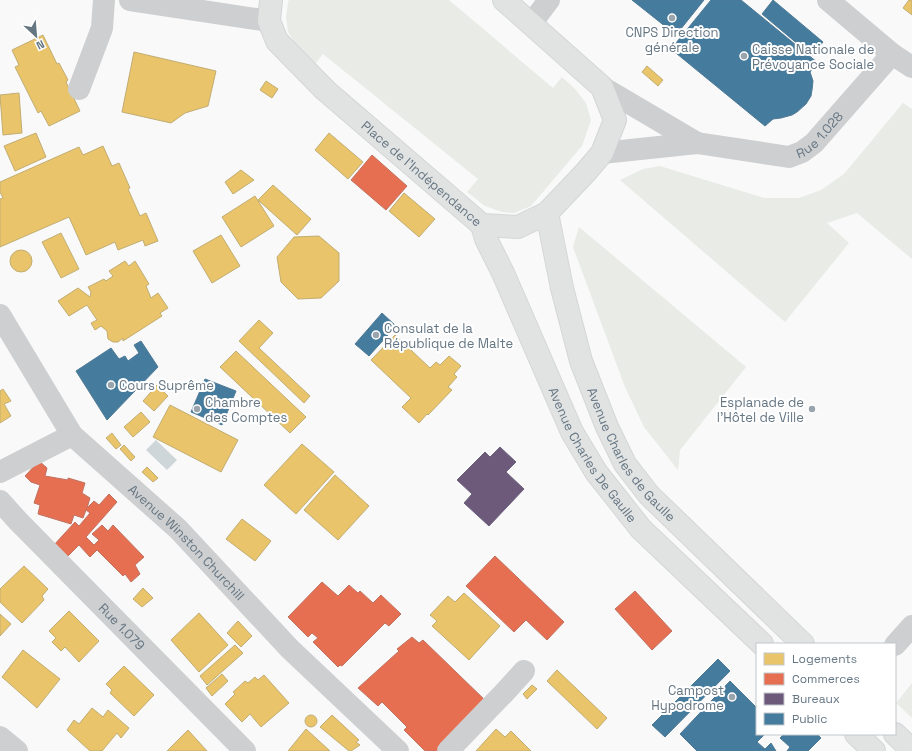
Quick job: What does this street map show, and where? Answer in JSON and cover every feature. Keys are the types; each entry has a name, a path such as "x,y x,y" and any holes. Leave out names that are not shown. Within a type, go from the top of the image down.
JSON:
{"main road":[{"name":"Place de l'Indépendance","path":"270,10 277,41 325,90 482,225 518,227 547,213 585,173 602,153 615,120 602,87 504,0"},
{"name":"Avenue Charles de Gaulle","path":"547,213 562,288 581,361 607,428 625,464 650,495 802,643"},
{"name":"Avenue Charles De Gaulle","path":"482,225 486,239 504,273 572,432 596,472 642,529 761,643"},
{"path":"857,735 874,751"},
{"path":"896,735 912,750"}],"street":[{"path":"79,89 102,28 104,0"},
{"path":"130,0 270,10"},
{"path":"530,24 549,0"},
{"path":"828,0 892,54 912,67"},
{"name":"Rue 1.028","path":"602,153 697,143 789,157 802,152 814,143 892,54"},
{"name":"Rue 1.028","path":"602,87 697,143"},
{"name":"Avenue Winston Churchill","path":"0,315 72,435 178,529 290,649 398,751"},
{"path":"0,472 72,435"},
{"name":"Rue 1.079","path":"0,501 245,751"},
{"path":"896,644 912,626"},
{"path":"448,751 524,671"},
{"path":"0,737 17,751"}],"shaded area":[{"path":"289,0 449,0 553,88 562,77 575,89 586,103 591,120 582,146 531,206 514,213 502,212 485,206 467,192 478,179 323,54 316,63 298,48 288,32 286,17"},
{"path":"903,103 912,109 912,259 857,213 827,223 849,243 785,322 620,180 643,169 660,166 764,198 799,198 821,190 844,174"},
{"path":"579,227 746,367 680,450 678,470 644,427 625,387 573,247"},
{"path":"156,440 177,460 167,470 146,450"},
{"path":"912,683 912,718 896,703"}],"building: Logements":[{"path":"909,0 912,0 912,15 903,8"},
{"path":"43,35 57,64 59,63 68,80 66,82 80,111 49,126 41,111 38,113 15,67 19,65 12,50"},
{"path":"134,52 216,71 208,106 185,113 171,123 122,112"},
{"path":"647,66 663,80 658,86 642,72"},
{"path":"266,81 278,89 272,98 260,90"},
{"path":"19,93 22,133 3,135 0,95"},
{"path":"36,133 46,157 15,171 4,146"},
{"path":"329,133 363,162 348,179 315,150"},
{"path":"103,146 112,166 119,163 130,188 128,189 140,216 146,213 158,241 145,246 143,240 118,250 115,242 86,255 69,217 0,247 0,199 3,198 0,192 0,182 79,147 83,155"},
{"path":"241,170 254,180 233,194 225,182"},
{"path":"273,185 311,219 297,235 258,200"},
{"path":"404,193 435,219 419,237 389,211"},
{"path":"255,196 274,226 241,247 222,217"},
{"path":"61,233 79,269 61,278 42,242"},
{"path":"221,235 240,266 212,283 193,251"},
{"path":"319,236 339,253 339,281 321,298 298,299 281,282 277,257 294,237"},
{"path":"21,250 29,253 32,261 29,269 21,272 13,269 10,261 13,253"},
{"path":"125,261 129,266 135,261 149,284 146,286 151,298 158,293 168,308 160,313 162,316 123,341 123,338 118,342 113,342 108,339 107,331 101,326 95,330 91,323 97,320 87,305 69,316 58,301 78,288 90,297 91,292 88,287 104,279 106,281 113,276 109,271"},
{"path":"259,320 273,333 259,348 310,396 304,403 239,341"},
{"path":"395,335 430,368 436,362 440,365 449,356 461,366 454,374 457,377 448,387 452,390 419,423 402,407 411,398 371,360"},
{"path":"236,351 306,417 290,433 220,367"},
{"path":"157,385 168,396 154,411 143,401"},
{"path":"3,389 11,401 4,404 11,416 0,423 0,391"},
{"path":"170,405 238,440 221,472 153,437"},
{"path":"141,412 150,422 133,437 124,427"},
{"path":"112,433 121,445 116,449 106,438"},
{"path":"302,444 334,472 296,514 264,485"},
{"path":"124,445 135,457 131,461 120,449"},
{"path":"147,467 158,478 153,482 142,472"},
{"path":"335,475 369,506 338,540 304,510"},
{"path":"242,519 271,541 255,561 226,539"},
{"path":"24,566 48,589 42,596 44,600 22,623 0,602 0,589"},
{"path":"143,588 153,598 142,607 133,599"},
{"path":"464,593 500,626 469,660 432,626 437,621 430,615 448,596 455,602"},
{"path":"69,611 99,641 79,662 65,647 61,651 52,642 56,638 49,631"},
{"path":"199,613 228,645 199,672 171,640"},
{"path":"0,614 11,624 0,636"},
{"path":"238,621 252,636 241,647 227,633"},
{"path":"235,645 243,653 207,685 200,676"},
{"path":"23,650 60,679 37,708 2,677"},
{"path":"124,666 154,695 134,716 110,693 112,690 106,684"},
{"path":"557,670 607,718 597,729 547,681"},
{"path":"222,674 228,681 212,696 206,688"},
{"path":"264,675 289,703 261,727 250,714 242,722 225,704 235,694 233,692 245,681 248,683 255,677 258,680"},
{"path":"532,685 537,689 527,699 523,694"},
{"path":"92,708 103,717 108,710 129,728 121,738 117,733 102,751 90,751 67,730 74,720 79,724"},
{"path":"309,715 313,715 317,721 313,727 309,727 305,723 305,719"},
{"path":"332,715 359,740 356,742 360,745 349,751 320,727"},
{"path":"306,729 330,751 288,751"},
{"path":"496,729 505,737 511,731 531,751 476,751"},
{"path":"188,730 207,751 167,751"}],"building: Commerces":[{"path":"372,155 407,186 386,210 351,180"},
{"path":"39,461 47,468 45,476 68,480 68,478 85,483 82,493 90,498 87,508 94,501 99,505 109,494 117,502 86,537 94,545 99,540 92,534 102,525 108,531 113,525 144,557 135,565 140,574 131,582 125,574 123,576 97,550 90,557 79,545 65,559 53,546 75,522 79,526 90,513 86,510 83,518 74,515 71,524 38,514 40,505 34,503 40,485 31,482 25,476"},
{"path":"495,556 564,622 547,640 526,620 514,632 466,586"},
{"path":"322,582 338,596 349,585 358,593 360,591 373,603 381,595 401,614 389,626 385,623 342,666 340,665 338,667 313,642 318,638 312,633 308,637 288,617"},
{"path":"635,591 672,631 652,650 615,609"},
{"path":"412,637 419,643 423,640 489,704 437,751 424,750 404,730 407,727 382,702 378,706 358,688 399,651 397,649"}],"building: Bureaux":[{"path":"500,447 516,462 506,472 524,489 489,526 464,503 472,494 457,480 485,452 490,457"}],"building: Public":[{"name":"CNPS Direction générale","path":"632,0 704,0 676,35"},
{"name":"Caisse Nationale de Prévoyance Sociale","path":"711,0 741,0 818,63 810,72 813,81 811,96 806,104 797,112 792,115 773,119 765,126 671,49"},
{"path":"773,0 823,42 812,56 762,14"},
{"name":"Consulat de la République de Malte","path":"382,313 396,326 369,356 355,344"},
{"path":"141,341 158,367 107,420 76,371 111,348 119,359 125,356 128,361 139,353 134,345"},
{"path":"205,379 236,391 222,425 191,412"},
{"path":"718,659 730,671 665,737 652,725"},
{"path":"730,681 756,707 756,735 764,735 757,742 765,749 771,743 776,751 697,751 680,734"},
{"path":"783,735 818,735 821,738 808,751 787,751 790,747 780,738"}],"place":[{"name":"CNPS Direction générale","path":"672,18"},
{"name":"Caisse Nationale de Prévoyance Sociale","path":"744,56"},
{"name":"Consulat de la République de Malte","path":"376,335"},
{"name":"Cours Suprême","path":"111,385"},
{"name":"Chambre des Comptes","path":"197,409"},
{"name":"Esplanade de l'Hôtel de Ville","path":"812,409"},
{"name":"Campost Hypodrome","path":"732,697"}]}
